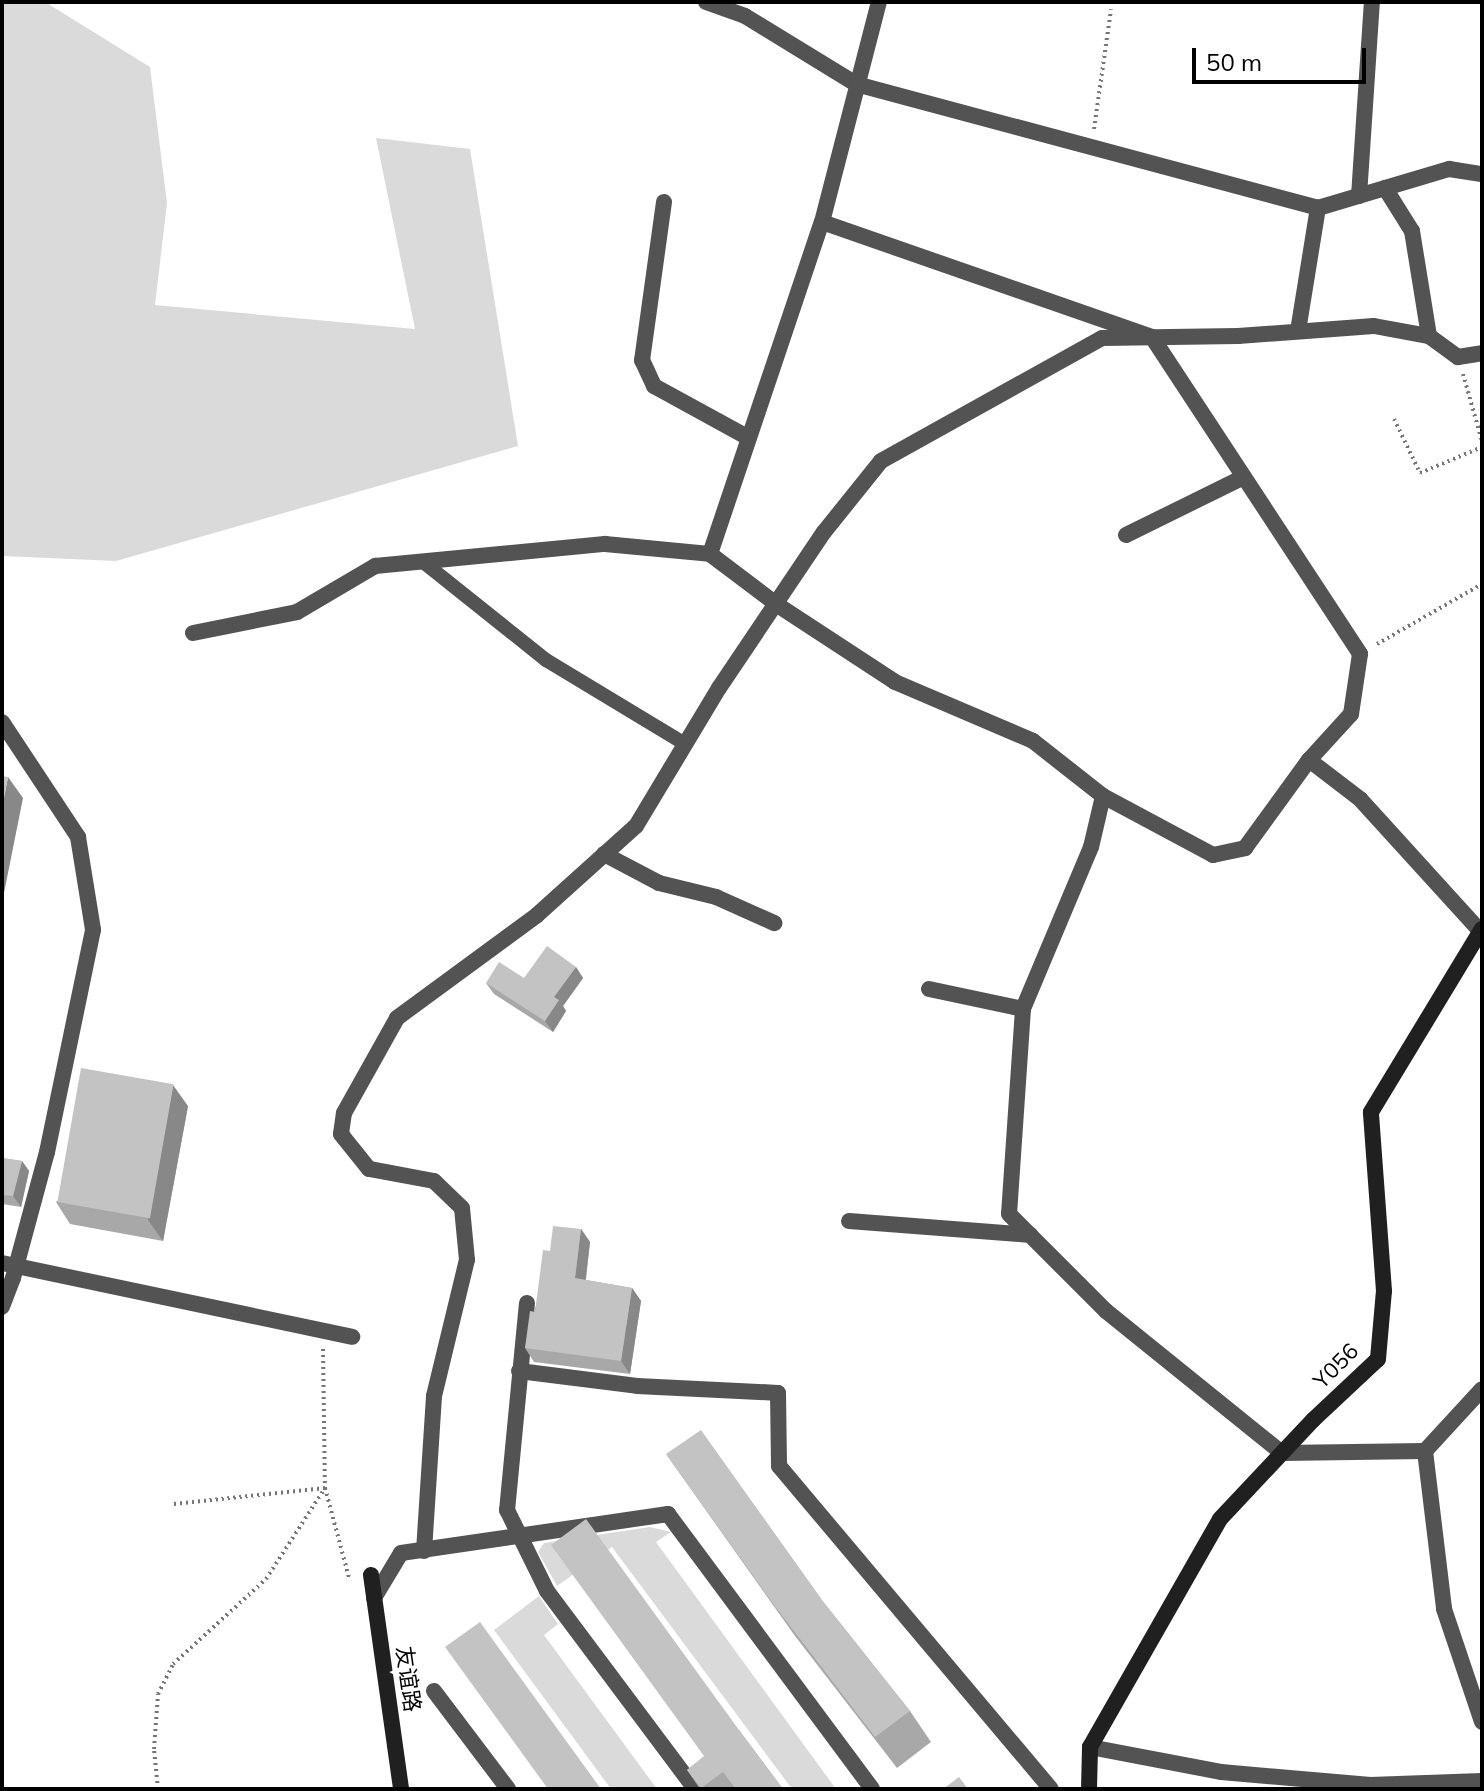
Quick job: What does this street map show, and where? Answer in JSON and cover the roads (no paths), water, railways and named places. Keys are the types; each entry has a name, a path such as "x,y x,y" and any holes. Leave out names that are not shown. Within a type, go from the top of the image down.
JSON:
{"street":[{"path":"706,2 745,16 856,84 1318,208 1449,169 1482,174"},
{"path":"710,554 822,222 879,2"},
{"path":"1359,196 1372,2"},
{"path":"1385,188 1412,231 1429,336"},
{"path":"664,202 642,360 654,386 749,438"},
{"path":"1298,331 1318,208"},
{"path":"193,633 297,612 375,566 605,544 710,554 776,604 895,682 1033,741 1103,796 1213,855 1245,848 1309,760 1351,714 1360,654 1152,337 822,222"},
{"path":"424,1551 434,1396 467,1260 462,1208 434,1181 369,1169 341,1134 344,1113 397,1018 537,915 636,826 685,744 824,532 881,461 1011,392 1102,338 1374,326 1429,336 1458,357 1482,353"},
{"path":"1126,535 1242,478"},
{"path":"2,722 78,837 93,930 47,1152 9,1265 2,1307"},
{"path":"1309,760 1360,799 1481,931"},
{"path":"1103,796 1091,847 1023,1009 1009,1214 1106,1311 1282,1453 1425,1451 1482,1389"},
{"path":"604,854 659,883 716,897 774,923"},
{"name":"Y056","path":"1089,1789 1090,1747 1220,1519 1378,1359 1384,1291 1371,1112 1481,931"},
{"path":"929,989 1023,1009"},
{"path":"849,1221 1030,1235"},
{"path":"9,1265 352,1337"},
{"path":"527,1303 507,1510 518,1538 547,1591 695,1789"},
{"path":"519,1371 637,1386 778,1393 779,1466 1051,1789"},
{"path":"1425,1451 1444,1609 1482,1722"},
{"path":"375,1606 401,1553 668,1514 872,1789"},
{"name":"友谊路","path":"371,1575 401,1789"},
{"path":"434,1691 508,1789"},
{"path":"1090,1747 1221,1772 1370,1785 1482,1781"}],"lane":[{"path":"422,561 546,660 685,744"}]}
